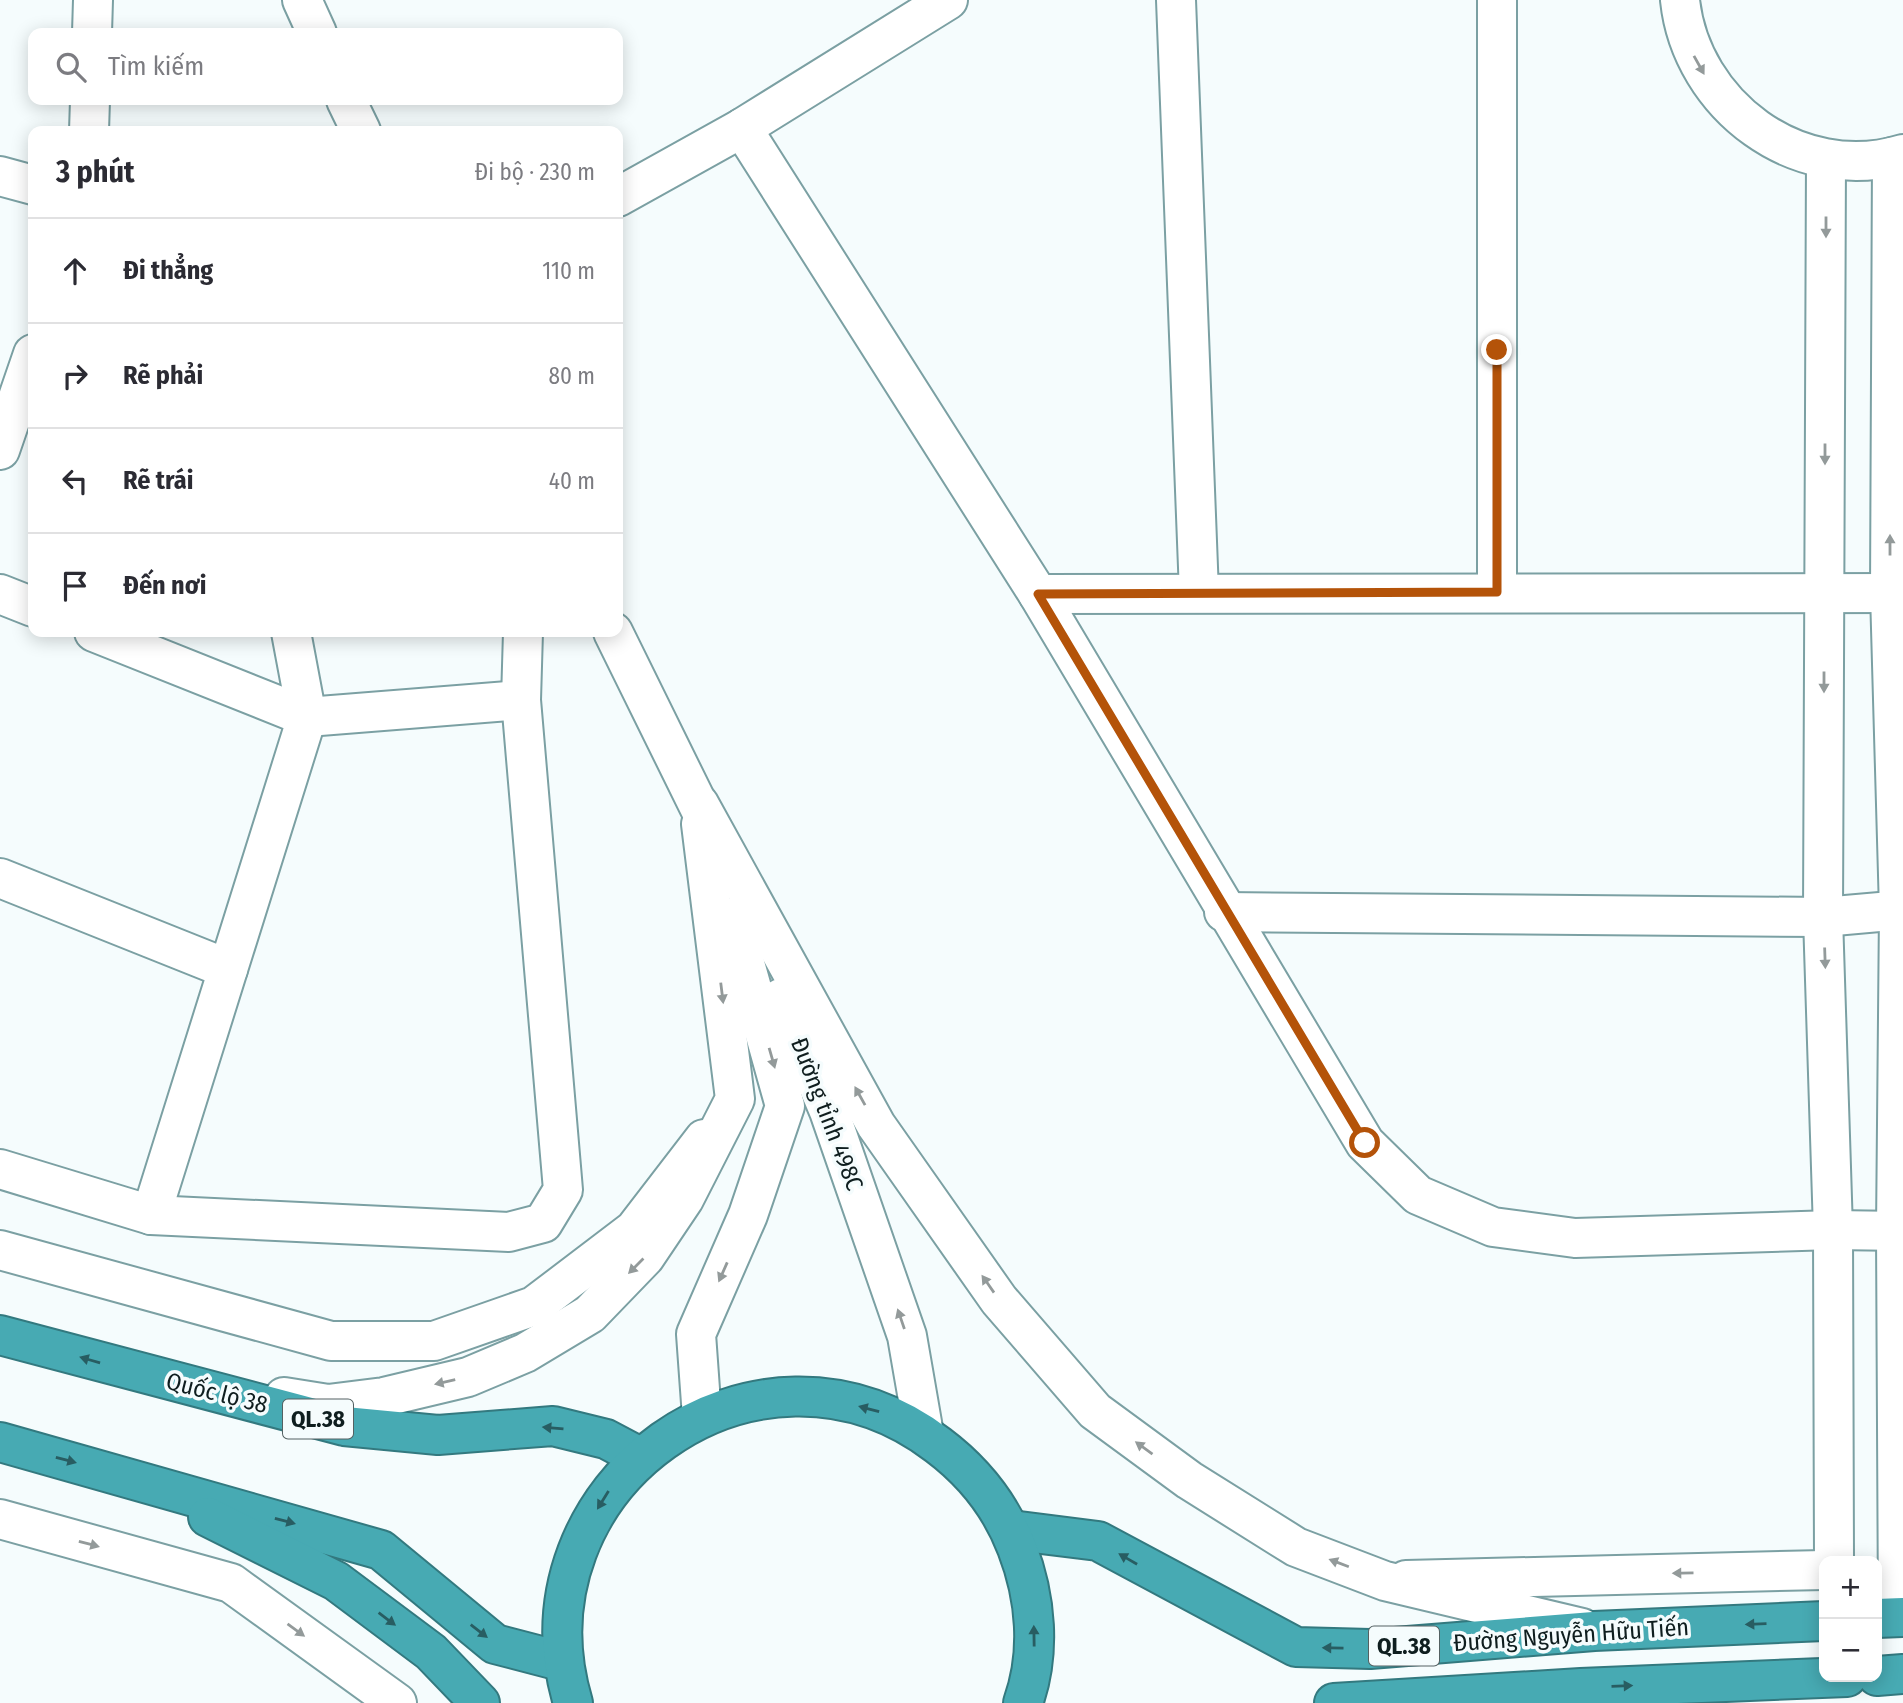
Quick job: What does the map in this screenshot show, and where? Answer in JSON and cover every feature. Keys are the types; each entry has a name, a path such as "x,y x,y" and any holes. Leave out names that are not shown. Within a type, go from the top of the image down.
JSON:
{"highway":[{"name":"Quốc lộ 38","path":"0,1335 344,1426 438,1436 552,1426 606,1439 640,1457"},
{"path":"573,1703 564,1662 562,1617 569,1572 586,1529 609,1490 640,1457 670,1435 702,1417 745,1403 792,1397 838,1401 872,1410 924,1434 959,1460 988,1493 1010,1530 1025,1568 1033,1609 1034,1650 1023,1703"},
{"path":"0,1442 381,1550 495,1644 564,1662"},
{"path":"135,1479 336,1581 431,1652 480,1703"},
{"name":"Đường Nguyễn Hữu Tiến","path":"1010,1530 1098,1541 1296,1647 1370,1649 1594,1631 1819,1621"},
{"path":"1882,1675 1903,1674"},
{"name":"QL.38","path":"1334,1703 1581,1688 1819,1678"},
{"path":"1539,1703 1581,1688"}],"street":[{"path":"92,28 93,0"},
{"path":"302,0 315,28"},
{"path":"623,194 742,128 948,0"},
{"path":"1176,0 1199,593"},
{"path":"1497,0 1497,592"},
{"path":"1680,0 1682,20 1692,54 1710,84 1733,111 1761,134 1792,149 1826,159 1859,161 1897,156 1897,593 1901,910 1893,1617"},
{"path":"89,126 90,105"},
{"path":"348,105 359,126"},
{"path":"742,128 1038,594 1224,912 1365,1143 1418,1195 1493,1227 1575,1238 1833,1230 1899,1231"},
{"path":"1826,159 1823,917 1833,1230 1834,1556"},
{"path":"0,176 28,184"},
{"path":"0,450 28,369"},
{"path":"1038,594 1825,590 1897,593"},
{"path":"0,594 28,605"},
{"path":"107,637 307,717 521,700"},
{"path":"151,1215 307,717 292,637"},
{"path":"0,1168 151,1215 509,1232 542,1223 563,1190 521,700 523,637"},
{"name":"Đường tỉnh 498C","path":"616,637 699,804 829,1111 907,1336 924,1434"},
{"path":"141,1374 328,1404 384,1397 468,1377 525,1353 590,1314 645,1257 684,1199 734,1099 699,804"},
{"path":"699,804 876,1125 999,1300 1095,1411 1189,1480 1296,1547 1385,1581 1594,1631"},
{"name":"Đường tỉnh 498C","path":"699,804 785,1105 748,1215 696,1334 702,1417"},
{"path":"0,878 228,969"},
{"path":"1224,912 1823,917 1901,910"},
{"path":"0,1250 331,1341 434,1341 534,1306 634,1230 734,1099"},
{"path":"0,1519 231,1583 397,1703"},
{"path":"1385,1581 1819,1570"}],"route":[{"path":"1365,1143 1224,912 1038,594 1497,592 1497,350"}]}
